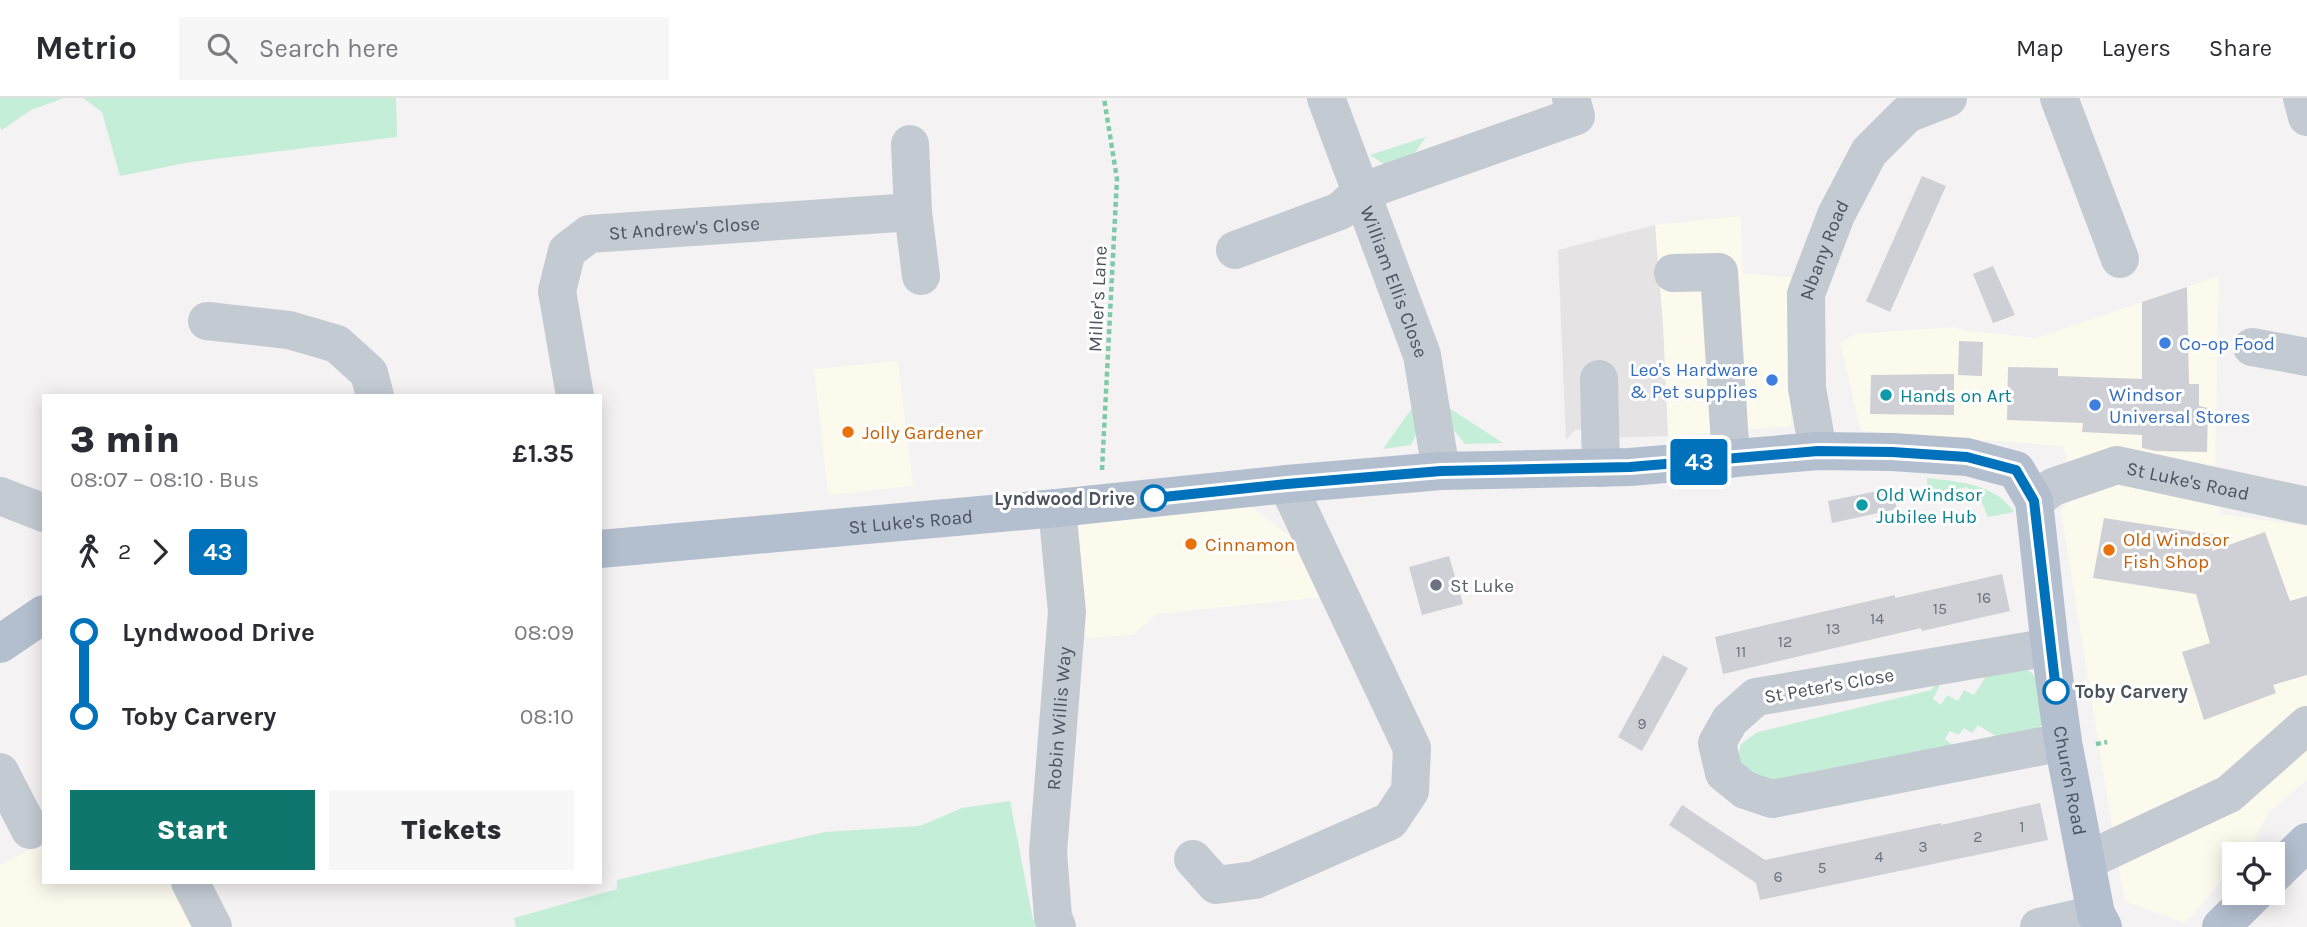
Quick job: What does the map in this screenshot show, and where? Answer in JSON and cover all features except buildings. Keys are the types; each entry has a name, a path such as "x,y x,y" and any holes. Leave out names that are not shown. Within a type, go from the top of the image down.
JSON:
{"main road":[{"name":"St Luke's Road","path":"602,549 1441,471 1601,468 1818,451 1967,457 2025,485"},
{"name":"Church Road","path":"2025,485 2063,742 2100,920"},
{"path":"0,643 42,615"},
{"path":"2285,863 2307,842"},
{"path":"2221,927 2243,905"}],"street":[{"name":"William Ellis Close","path":"1326,98 1422,355 1441,471"},
{"name":"Albany Road","path":"1818,451 1807,388 1806,294 1836,215 1870,152 1908,114 1948,98"},
{"path":"2059,98 2120,258"},
{"path":"2302,98 2307,117"},
{"path":"1235,250 1340,211 1361,192 1573,107"},
{"path":"910,144 913,212 921,276"},
{"name":"St Andrew's Close","path":"575,394 557,291 567,251 589,234 913,212"},
{"path":"1673,273 1719,272 1731,459"},
{"path":"207,321 289,330 337,344 369,373 374,394"},
{"path":"2252,347 2307,357"},
{"path":"1599,379 1601,468"},
{"name":"St Luke's Road","path":"2025,485 2053,487 2117,466 2307,506"},
{"path":"1193,859 1216,885 1255,880 1390,821 1410,792 1412,748 1287,484"},
{"path":"0,496 42,512"},
{"name":"Robin Willis Way","path":"1057,508 1067,612 1048,852 1053,917 1057,927"},
{"name":"St Peter's Close","path":"2050,647 1756,697 1730,720 1717,743 1724,773 1745,790 1772,799 2063,742"},
{"path":"2086,860 2229,794 2307,725"},
{"path":"0,772 30,830"},
{"path":"191,884 213,927"},
{"path":"2039,927 2100,920"}],"path":[{"name":"Miller's Lane","path":"1100,503 1117,179 1104,98"}],"shaded area":[{"path":"1741,216 1743,273 1802,278 1792,326 1791,426 1668,436 1655,225"},
{"path":"1655,225 1668,436 1599,438 1589,430 1575,430 1566,440 1558,250"},
{"path":"2219,276 2215,469 2220,514 2307,526 2307,780 2269,812 2253,842 2222,842 2222,881 2185,923 2124,901 2061,511 2076,490 2063,446 1861,431 1840,343 1855,334 1952,327 2036,338"},
{"path":"898,361 913,486 828,495 814,369"},
{"path":"1243,500 1292,538 1323,597 1157,614 1133,635 1090,638 1077,628 1070,518"},
{"path":"42,843 42,884 176,884 201,927 0,927 0,865"}],"green space":[{"path":"0,98 64,98 31,110 2,130"},
{"path":"83,98 396,98 397,137 191,162 120,176 102,112"},
{"path":"1426,137 1406,165 1390,168 1370,155"},
{"path":"1417,401 1421,423 1411,445 1383,449"},
{"path":"1449,408 1503,443 1465,444 1453,429"},
{"path":"1927,478 1963,483 1986,490 2006,502 2014,512 1988,517 1982,503 1967,487 1928,495"},
{"path":"2020,665 2039,682 2043,696 2045,721 2034,733 2005,742 1978,725 1972,733 1964,728 1959,735 1950,731 1945,739 1959,750 1754,784 1738,756 1741,744 1758,732 1931,690 1939,681 1941,683 1933,699 1941,705 1947,695 1958,701 1964,690 1974,695 1990,670"},
{"path":"1010,801 1033,920 1051,916 1054,927 516,927 514,918 617,889 617,880 825,832 920,826 962,808"}],"bus line":[{"name":"43","path":"1154,498 1441,471 1630,467 1818,451 1967,457 2016,470 2034,501 2056,691"}],"place":[{"name":"Co-op Food","path":"2165,343"},
{"name":"Leo's Hardware & Pet supplies","path":"1772,380"},
{"name":"Hands on Art","path":"1886,395"},
{"name":"Windsor Universal Stores","path":"2095,405"},
{"name":"Jolly Gardener","path":"848,432"},
{"name":"Lyndwood Drive","path":"1154,498"},
{"name":"Old Windsor Jubilee Hub","path":"1862,505"},
{"name":"Cinnamon","path":"1191,544"},
{"name":"Old Windsor Fish Shop","path":"2109,550"},
{"name":"St Luke","path":"1436,585"},
{"name":"Toby Carvery","path":"2056,691"}]}
